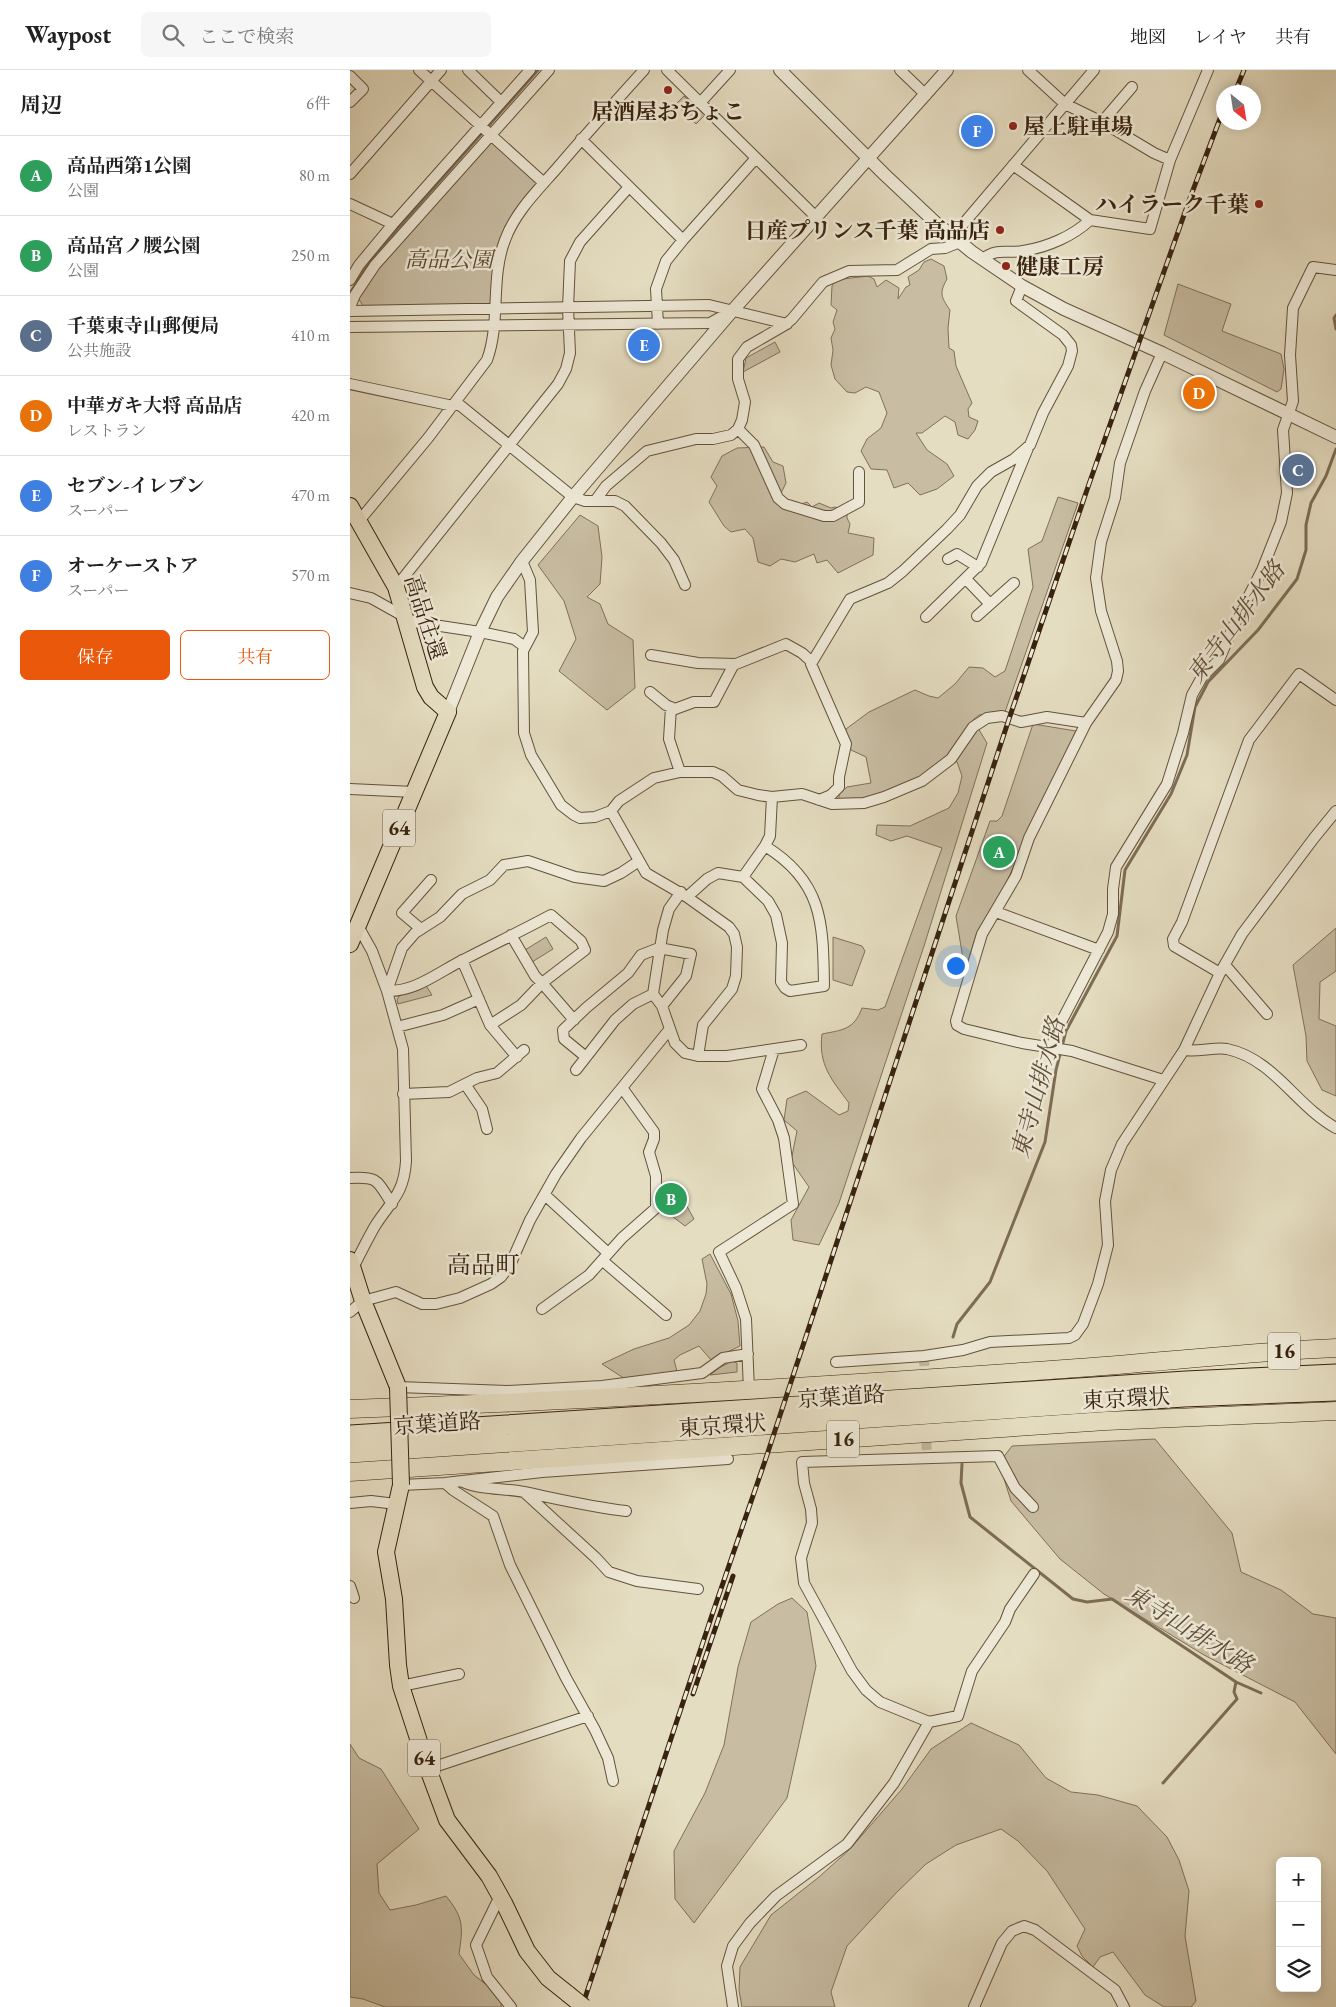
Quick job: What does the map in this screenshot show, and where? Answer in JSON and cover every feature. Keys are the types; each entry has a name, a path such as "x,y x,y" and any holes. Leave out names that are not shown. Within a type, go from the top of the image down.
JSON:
{"highway":[{"name":"東京環状","path":"350,1409 749,1390 1065,1369 1284,1350 1336,1348"},
{"name":"京葉道路","path":"350,1435 1176,1382 1336,1374"},
{"name":"京葉道路","path":"350,1453 1156,1399 1336,1390"},
{"name":"東京環状","path":"350,1472 1088,1422 1336,1411"}],"main road":[{"name":"高品往還","path":"350,506 396,587 425,688 431,698 448,712"},
{"name":"64","path":"352,938 448,712"},
{"name":"64","path":"351,1264 398,1387 401,1485 386,1552 394,1599 398,1666 402,1686 428,1769 447,1820 489,1876 532,1958 548,1978 584,2007"}],"street":[{"path":"419,70 544,183"},
{"path":"350,174 441,70"},
{"path":"468,70 501,102"},
{"path":"350,307 355,295 375,265 486,130 501,102 530,70"},
{"path":"350,280 359,265 393,224 486,130 549,70"},
{"path":"358,520 455,404 487,360 492,346 496,286 505,240 516,217 644,70"},
{"path":"667,70 817,218"},
{"path":"700,102 730,70"},
{"path":"780,70 924,211 982,259 1022,286 1064,309 1162,353 1334,436"},
{"path":"900,70 926,95"},
{"path":"448,712 480,632 497,597 522,561 572,497 733,310 947,70"},
{"path":"1028,70 1065,104 1102,122 1154,153 1170,160"},
{"path":"595,500 606,486 647,451 696,439 713,439 731,435 738,429 742,420 745,402 738,379 738,359 747,347 787,324 823,282 830,277 849,271 889,272 897,270 932,249 945,248 957,239 1013,165 1094,70"},
{"path":"1013,165 1090,220 1150,229 1170,160 1208,70"},
{"path":"350,76 363,89 350,102"},
{"path":"1102,122 1132,87"},
{"path":"582,139 683,240"},
{"path":"658,324 656,289 666,261 756,158"},
{"path":"396,587 558,384 566,369 570,353 568,308 570,261 580,242 629,186"},
{"path":"350,204 393,224"},
{"path":"982,259 992,252 1023,252 1065,238 1090,220"},
{"path":"1054,1048 1057,1030 1108,932 1113,914 1113,889 1116,867 1167,784 1183,733 1192,695 1202,677 1219,660 1234,625 1262,570 1281,522 1288,493 1283,430 1293,401 1290,355 1293,308 1313,267 1336,270"},
{"path":"926,617 978,567 1043,413 1068,366 1072,351 1071,345 1063,335 1016,301 1022,286"},
{"path":"350,311 709,305 787,324"},
{"path":"350,327 710,323 733,310"},
{"path":"1162,353 1145,391 1120,463 1115,498 1101,542 1096,578 1101,612 1117,662 1116,680 1086,722 1029,838 1016,876 982,934 956,1020 957,1025 964,1029 1022,1043 1072,1052 1163,1080"},
{"path":"350,384 455,404 509,445 572,497 585,501 615,501 625,506 674,560 685,585"},
{"path":"738,429 754,445 778,498 785,504 824,516 833,516 859,502 859,472"},
{"path":"818,800 831,795 839,787 839,777 846,744 811,664 812,662 850,599 888,583 903,571 948,529 960,515 977,486 990,472 1014,459 1030,445"},
{"path":"948,559 957,554 978,567"},
{"path":"522,561 530,580 533,632 523,651 524,733 531,756 561,805 574,816 580,818 595,817 611,811 619,801 654,778 680,772 713,772 722,776 738,790 772,797 802,794 832,804 864,803 922,781 951,759 973,727 987,718 1002,716 1021,722 1047,717 1086,722"},
{"path":"966,579 990,604"},
{"path":"977,616 1014,582"},
{"path":"350,593 371,598 406,620 514,639 525,647"},
{"path":"651,654 698,663 734,664 786,644 802,653 812,662"},
{"path":"650,692 666,705 676,709 694,702 714,702 717,700 734,664"},
{"path":"1267,1014 1223,969 1174,946 1172,939 1182,922 1249,740 1299,674 1336,700"},
{"path":"672,707 669,739 680,772"},
{"path":"350,789 414,792"},
{"path":"743,877 770,836 772,797"},
{"path":"611,811 646,873 684,894 729,927 734,934 737,947 736,976 732,989 703,1025 698,1056"},
{"path":"836,1362 924,1356 963,1350 990,1342 1069,1338 1076,1335 1083,1324 1098,1284 1108,1245 1105,1201 1111,1170 1122,1144 1184,1050 1242,934 1336,811"},
{"path":"765,846 791,865 809,889 815,902 822,927 824,986 790,991 785,988 781,982 782,943 776,915 768,901 743,877 718,873 684,894 669,909 660,948 653,994 662,1006 675,1043 685,1053 698,1056 727,1056 801,1045"},
{"path":"387,991 402,948 415,933 440,917 462,894 490,880 504,865 528,861 575,877 604,881 621,873 638,860"},
{"path":"420,929 402,913 431,880"},
{"path":"996,912 1099,950"},
{"path":"387,991 398,992 413,988 462,960 552,915 581,942 585,950 542,984 521,1005 490,1025"},
{"path":"511,936 535,976 574,1020"},
{"path":"351,1264 375,1226 397,1197 405,1177 406,1161 403,1049 387,991 372,951 352,938"},
{"path":"586,1058 564,1039 563,1030 628,973 642,955 660,948 691,954 686,976 662,1006"},
{"path":"403,1094 449,1092 477,1078 497,1073 520,1054 490,1025 462,960"},
{"path":"576,1070 615,1020 633,1004 653,994"},
{"path":"397,1026 443,1014 479,999"},
{"path":"350,1312 364,1300 396,1292 422,1304 436,1304 460,1298 492,1284 501,1277 510,1265 530,1220 556,1174 581,1138 623,1089 669,1030"},
{"path":"749,1390 746,1319 736,1288 719,1252 793,1204 784,1138 778,1120 762,1089 774,1049"},
{"path":"1184,1050 1196,1052 1226,1049 1257,1060 1324,1121 1336,1128"},
{"path":"465,1084 482,1109 487,1129"},
{"path":"542,1309 589,1275 656,1208 656,1176 649,1152 654,1139 654,1132 623,1089"},
{"path":"350,1178 370,1177 378,1183 392,1204"},
{"path":"544,1195 666,1315"},
{"path":"398,1387 507,1390 602,1386 702,1373 729,1355 748,1354"},
{"path":"1033,1507 1016,1488 998,1456 802,1462 812,1523 801,1558 804,1582 852,1671 866,1690 880,1702 929,1722 958,1716 972,1671 1034,1574"},
{"path":"401,1485 542,1472 728,1459"},
{"path":"460,1481 472,1486 524,1492 588,1506 626,1511"},
{"path":"445,1482 453,1490 494,1516 510,1565 566,1678 588,1716 608,1758 613,1781"},
{"path":"524,1492 609,1572 637,1581 698,1589"},
{"path":"350,1503 371,1501 396,1504"},
{"path":"350,1586 354,1598"},
{"path":"402,1686 459,1674"},
{"path":"428,1769 588,1716"},
{"path":"733,2007 727,1966 733,1946 750,1922 776,1896 847,1844 894,1782 929,1722"},
{"path":"500,1896 476,1945 486,1977 511,2007"},
{"path":"974,2007 1002,1943 1012,1931 1024,1926 1035,1930 1115,1990 1124,2007"}],"green space":[{"path":"684,96 705,115 696,124 676,104"},
{"name":"高品公園","path":"491,140 538,183 512,215 492,305 364,307 358,298 378,268"},
{"path":"931,259 944,266 947,279 942,295 950,310 948,328 949,348 954,351 956,366 972,403 968,409 969,417 978,421 975,430 968,439 958,435 955,422 945,416 922,433 916,433 927,450 947,464 954,476 937,489 920,495 908,483 894,488 887,470 871,469 861,451 867,439 881,428 887,413 879,392 866,387 855,393 847,392 835,379 831,365 833,350 831,338 835,329 833,322 837,310 831,305 832,286 835,280 868,276 874,279 877,287 886,280 899,288 898,299 906,287 910,285 908,277 919,270 924,262"},
{"path":"1178,284 1231,304 1222,331 1281,354 1284,369 1281,389 1277,392 1164,335"},
{"path":"775,342 780,352 743,372 746,358"},
{"path":"764,447 773,462 783,466 786,483 781,493 786,500 799,505 807,502 812,507 819,503 831,508 835,507 847,511 847,518 850,524 848,533 874,538 873,555 838,573 827,560 817,563 814,554 795,562 781,559 770,566 758,562 753,538 745,529 731,532 724,526 709,502 717,486 711,477 722,456 737,448"},
{"path":"1058,497 1078,503 1005,712 979,715 973,720 987,743 924,946 839,1203 819,1245 793,1240 791,1220 809,1187 791,1161 797,1131 784,1120 787,1099 806,1091 839,1115 848,1111 849,1103 832,1079 824,1063 821,1045 822,1034 841,1030 851,1025 862,1008 878,1010 885,1007 942,848 907,836 891,841 876,835 877,825 910,826 949,808 958,793 962,776 957,762 951,755 923,776 891,791 857,800 839,800 839,794 847,787 871,783 866,757 851,750 845,736 846,729 869,712 915,690 938,698 955,684 969,667 983,668 995,677 1005,671 1033,587 1028,549 1042,541"},
{"path":"580,515 598,526 602,557 600,584 587,597 600,604 608,624 633,640 635,688 607,710 559,671 576,639 564,601 538,565"},
{"path":"1033,724 1076,731 1006,883 976,935 965,971 956,916 990,821 997,821 1002,816"},
{"path":"1336,928 1336,971 1320,982 1319,1019 1336,1026 1336,1096 1322,1090 1307,1061 1306,1036 1293,965"},
{"path":"546,937 553,949 532,962 525,950"},
{"path":"833,937 862,946 865,951 852,986 833,980"},
{"path":"425,984 432,995 398,1004 399,996"},
{"path":"674,1183 694,1219 685,1226 660,1207 660,1190"},
{"path":"710,1254 731,1294 738,1321 740,1346 711,1360 699,1346 674,1360 677,1371 625,1379 602,1364 634,1349 669,1338 689,1325 700,1311 706,1294 707,1284 702,1259"},
{"path":"732,1361 737,1363 737,1372 710,1375 719,1368"},
{"path":"1155,1439 1232,1533 1241,1572 1281,1590 1313,1614 1336,1618 1336,1754 1295,1702 1204,1655 1104,1594 1060,1559 1011,1501 999,1463 1012,1446"},
{"path":"792,1598 807,1612 816,1666 787,1798 694,1923 675,1899 674,1851 705,1793 724,1745 738,1667 751,1622 778,1604"},
{"path":"971,1723 1019,1745 1046,1778 1071,1792 1098,1795 1137,1806 1167,1837 1179,1860 1189,1891 1185,1936 1196,2001 1191,2007 1164,2007 1145,1995 1113,1952 1100,1957 1093,1967 1082,1956 1077,1946 1085,1929 1047,1871 1018,1841 1001,1829 956,1845 926,1864 896,1893 847,1946 831,1992 835,2007 742,2007 739,1990 740,1967 771,1915 819,1877 850,1849 902,1789 931,1749"},
{"path":"350,1744 359,1758 381,1769 419,1829 377,1864 379,1893 390,1910 446,1896 461,1923 459,1954 474,1975 502,1997 501,2007 385,2007 363,1999 350,1997"}],"waterway":[{"path":"350,293 375,254 538,70"},
{"name":"東寺山排水路","path":"1336,315 1334,318 1336,329"},
{"name":"東寺山排水路","path":"953,1337 957,1324 990,1282 1045,1142 1056,1070 1066,1031 1117,936 1125,870 1171,794 1187,755 1195,707 1208,682 1258,630 1297,579 1306,550 1306,525 1311,503 1326,476 1336,449"},
{"name":"東寺山排水路","path":"962,1464 961,1483 970,1517 1073,1599 1087,1602 1112,1599 1236,1682 1261,1693"},
{"path":"1163,1783 1237,1699 1234,1692 1236,1682"}],"tunnel":[{"path":"924,1356 925,1383"},
{"path":"925,1410 927,1458"}],"railway":[{"path":"1238,85 1244,70"},
{"path":"582,2007 765,1461 1009,719 1089,484 1216,129"},
{"path":"693,1694 733,1576"}],"place":[{"name":"居酒屋おちょこ","path":"668,90"},
{"name":"屋上駐車場","path":"1013,126"},
{"name":"オーケーストア","path":"977,131"},
{"name":"ハイラーク千葉","path":"1259,204"},
{"name":"日産プリンス千葉 高品店","path":"1000,230"},
{"name":"健康工房","path":"1006,266"},
{"name":"セブン-イレブン","path":"644,345"},
{"name":"中華ガキ大将 高品店","path":"1199,393"},
{"name":"千葉東寺山郵便局","path":"1298,470"},
{"name":"高品西第1公園","path":"999,852"},
{"name":"高品宮ノ腰公園","path":"671,1199"}],"district":[{"name":"高品町","path":"483,1265"}]}
